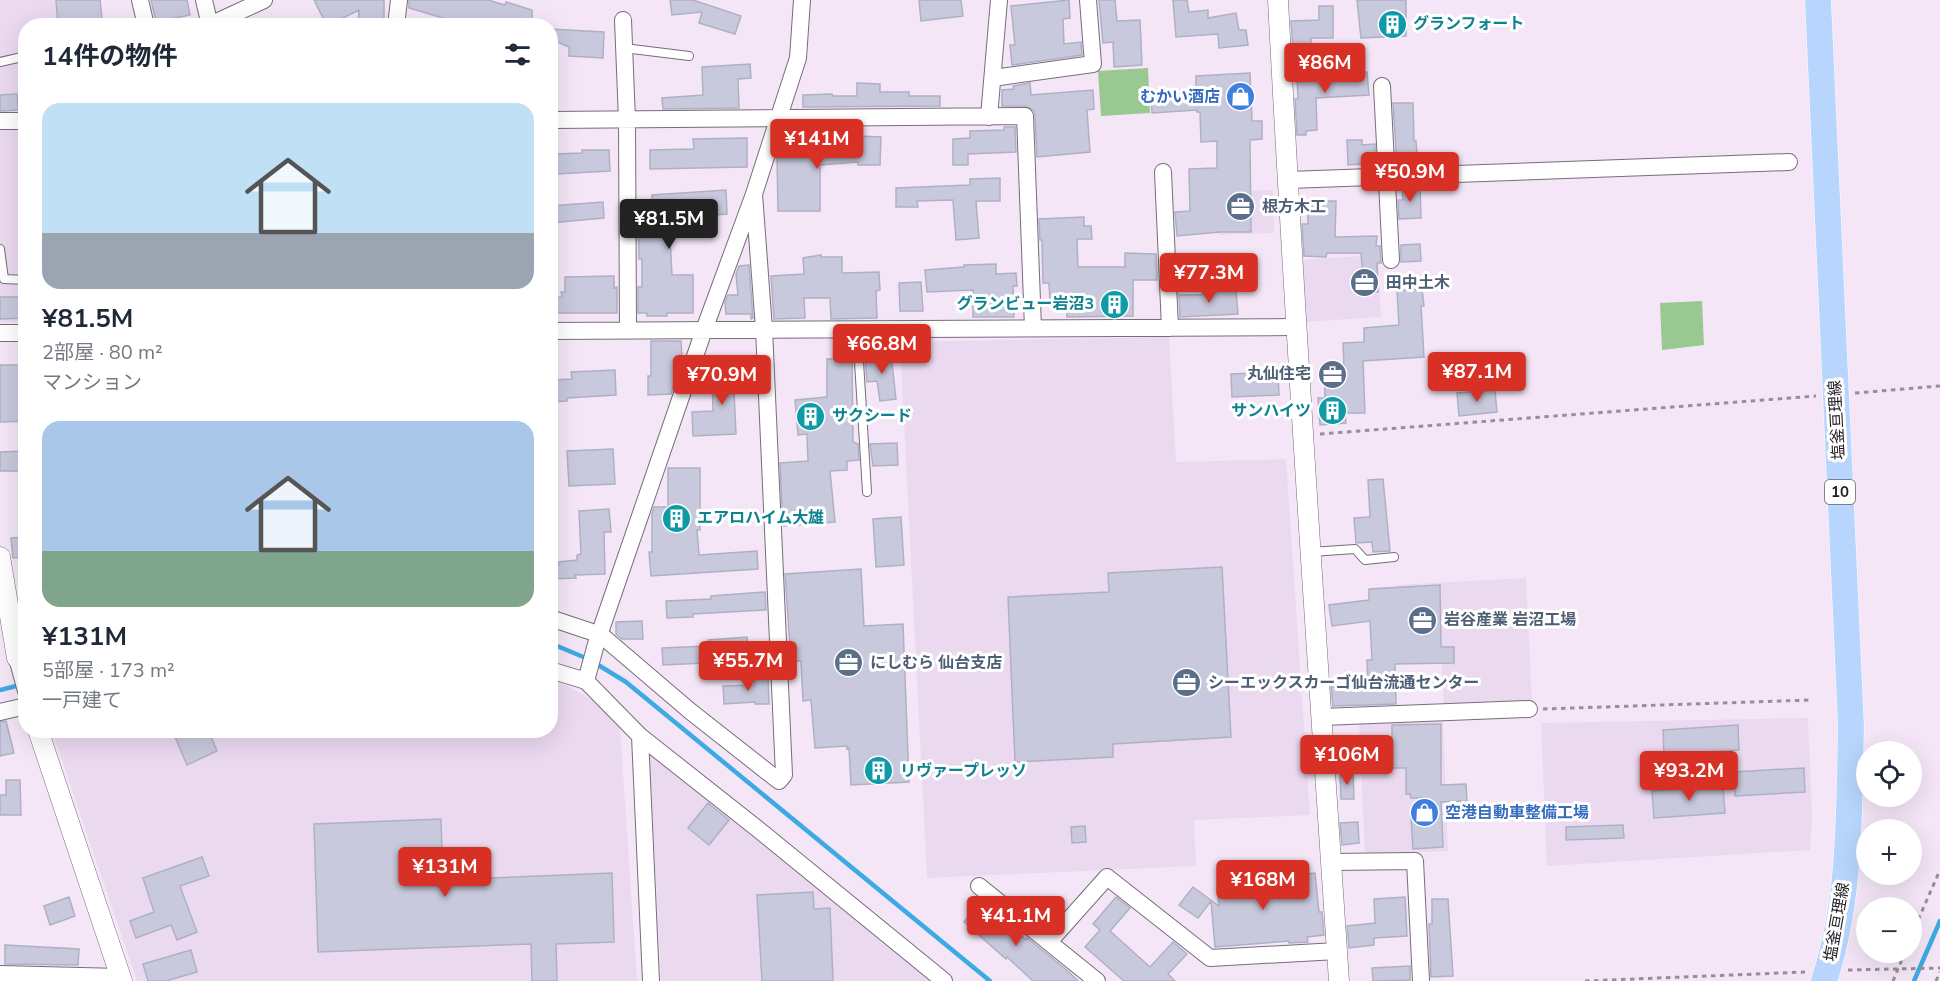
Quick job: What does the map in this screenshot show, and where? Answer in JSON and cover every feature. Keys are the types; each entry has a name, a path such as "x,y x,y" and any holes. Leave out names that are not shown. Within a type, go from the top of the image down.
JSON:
{"main road":[{"name":"塩釜亘理線","path":"1818,0 1850,737 1849,825 1845,877 1837,929 1826,976"}],"street":[{"path":"140,0 145,18"},
{"path":"204,0 208,18"},
{"path":"225,18 264,0"},
{"path":"397,18 399,0"},
{"path":"586,681 704,330 754,194 798,58 802,0"},
{"path":"989,117 999,0"},
{"path":"993,78 1093,64 1088,0"},
{"path":"1278,0 1296,327 1305,436 1339,981"},
{"path":"623,20 627,120 628,331"},
{"path":"1382,86 1391,261"},
{"path":"558,120 1025,116 1033,328"},
{"path":"0,121 18,121"},
{"path":"1288,180 1788,162"},
{"path":"1163,172 1170,328"},
{"path":"558,622 599,640 779,781 784,775 764,329 754,194"},
{"path":"558,331 1296,327"},
{"path":"0,333 18,333"},
{"path":"0,557 18,644"},
{"path":"558,672 586,681 640,736 944,981"},
{"path":"0,712 18,708"},
{"path":"1322,717 1529,709"},
{"path":"640,736 651,981"},
{"path":"0,974 122,979 41,738"},
{"path":"1331,862 1415,861 1421,981"},
{"path":"1048,942 1107,878 1210,958 1337,951"},
{"path":"980,886 1097,981"}],"lane":[{"path":"624,48 689,56"},
{"path":"0,62 18,58"},
{"path":"0,249 4,279 18,280"},
{"path":"857,328 867,492"},
{"path":"1311,552 1355,549 1365,560 1394,557"}],"path":[{"path":"1305,436 1940,386"},
{"path":"1529,709 1811,700"},
{"path":"1922,911 1940,870"},
{"path":"1893,981 1901,963"},
{"path":"1586,981 1826,976 1899,968 1940,968"},
{"path":"1936,981 1940,972"}],"shaded area":[{"path":"0,0 79,0 80,18 18,18 18,114 0,114"},
{"path":"0,127 18,128 18,321 0,322"},
{"path":"1273,190 1274,233 1218,235 1217,192"},
{"path":"1378,255 1381,317 1303,322 1299,260"},
{"path":"1169,337 1176,462 1286,459 1310,815 1194,820 1196,866 927,878 900,342"},
{"path":"1526,578 1532,705 1444,710 1441,648 1398,650 1395,585"},
{"path":"558,682 605,706 620,728 637,981 137,981 54,738 558,738"},
{"path":"1808,718 1812,815 1810,850 1547,866 1541,723"},
{"path":"1443,720 1448,851 1365,855 1359,724"},
{"path":"649,750 933,981 661,981"}],"green space":[{"path":"1148,68 1150,113 1101,116 1098,71"},
{"path":"1702,301 1704,345 1662,350 1660,303"}],"building":[{"path":"56,0 100,0 102,18 57,18"},
{"path":"151,0 187,0 190,15 155,18"},
{"path":"314,0 384,0 384,18 358,18 359,10 343,18 323,18"},
{"path":"409,0 488,0 505,5 506,2 532,10 532,18 443,18 409,8"},
{"path":"670,0 693,0 741,16 735,34 699,23 702,12 672,15"},
{"path":"919,0 961,0 963,16 921,21"},
{"path":"1069,0 1070,18 1063,19 1064,44 1081,42 1082,55 1012,65 1010,45 1015,45 1011,6"},
{"path":"1099,0 1115,0 1117,21 1140,20 1142,65 1114,67 1113,42 1103,43"},
{"path":"1173,0 1187,0 1189,12 1208,10 1208,18 1236,13 1239,30 1246,30 1248,45 1219,48 1218,34 1176,37"},
{"name":"グランフォート","path":"1357,0 1406,0 1406,36 1361,38"},
{"path":"1319,6 1333,6 1333,38 1311,38 1311,46 1293,47 1291,21 1319,20"},
{"path":"558,29 604,32 603,58 569,56 569,47 558,42"},
{"path":"750,64 751,78 738,79 739,108 663,109 662,98 703,95 702,67"},
{"path":"1367,72 1369,95 1316,98 1317,130 1306,131 1306,135 1297,135 1295,99 1298,99 1297,75"},
{"path":"1250,73 1252,121 1262,121 1262,139 1250,140 1251,232 1177,236 1175,212 1190,211 1189,169 1217,168 1217,141 1201,142 1200,112 1197,110 1152,113 1151,92 1196,89 1196,76"},
{"path":"857,83 880,84 880,92 909,92 909,96 940,96 940,106 803,107 803,95 857,96"},
{"path":"1030,83 1031,95 1093,90 1094,109 1087,110 1090,152 1037,157 1034,110 1025,106 1002,106 1002,90 1014,89 1013,86"},
{"path":"17,94 18,110 0,111 0,95"},
{"path":"1393,103 1413,103 1414,141 1416,141 1418,165 1397,166"},
{"path":"1004,127 1015,127 1016,152 968,154 968,165 953,165 953,139 970,138 970,131 1004,130"},
{"path":"858,136 881,137 880,165 858,165 858,162 820,165 820,211 778,211 777,157 778,154 792,153 791,141 822,139 822,149 858,146"},
{"path":"747,138 747,167 650,169 650,150 694,149 693,139"},
{"path":"1347,140 1362,140 1362,145 1375,144 1375,163 1348,165"},
{"path":"582,150 609,150 610,171 558,174 558,154 582,153"},
{"path":"1000,178 1000,201 976,201 979,238 956,240 953,200 917,201 918,207 896,207 896,188 970,185 970,179"},
{"path":"1402,186 1420,186 1421,218 1399,219 1398,200 1403,200"},
{"path":"726,190 727,214 669,218 672,275 693,275 693,313 647,316 647,313 638,313 638,287 642,287 642,259 639,259 638,204 652,203 652,195"},
{"path":"1308,201 1336,201 1335,237 1377,236 1376,246 1380,246 1381,263 1377,263 1378,292 1364,292 1361,253 1327,253 1326,257 1304,256 1302,224 1308,224"},
{"path":"603,202 604,218 558,222 558,205"},
{"path":"1084,217 1084,226 1091,226 1092,239 1077,239 1078,267 1125,267 1125,253 1156,254 1157,280 1133,280 1133,316 1067,317 1066,300 1050,301 1049,283 1043,283 1039,219"},
{"path":"1420,244 1421,261 1401,262 1401,245"},
{"path":"821,255 821,257 842,257 842,273 879,272 880,290 876,291 877,318 831,319 830,298 804,298 805,318 774,319 771,276 804,274 803,258"},
{"path":"996,264 996,274 1016,273 1017,286 1013,286 1014,317 973,317 973,290 927,292 925,270"},
{"path":"749,265 753,318 751,319 751,314 726,314 725,302 728,295 738,295 736,274 739,266"},
{"path":"614,276 614,288 617,287 617,313 558,313 558,297 562,297 561,292 565,292 565,277"},
{"path":"921,282 923,311 900,311 899,283"},
{"path":"1422,289 1424,357 1363,361 1365,413 1345,413 1346,423 1320,425 1318,398 1325,398 1324,368 1344,367 1343,343 1364,342 1364,328 1399,325 1397,291"},
{"path":"1236,290 1238,314 1180,317 1179,295 1202,295 1202,293"},
{"path":"0,297 18,297 18,318 0,319"},
{"path":"651,341 681,341 682,357 675,358 675,381 671,394 648,395 648,376 651,376"},
{"path":"891,354 896,399 880,401 877,381 867,382 865,356"},
{"path":"827,359 852,359 853,442 858,444 859,460 847,461 847,470 830,471 835,522 783,526 780,463 808,461 807,434 798,435 795,400 827,397"},
{"path":"0,365 18,365 18,421 0,422"},
{"path":"615,370 616,395 567,398 567,401 558,402 558,380 572,379 571,372"},
{"path":"1278,372 1279,395 1232,397 1231,374"},
{"path":"712,374 752,374 752,391 734,391 736,434 693,436 692,412 713,411"},
{"path":"1495,390 1497,412 1459,416 1457,393"},
{"path":"897,443 898,465 873,466 870,444"},
{"path":"613,449 615,484 569,486 567,451"},
{"path":"18,451 18,471 0,471 0,452"},
{"path":"668,468 700,468 700,530 697,530 699,555 757,551 758,569 651,576 649,552 652,552 652,514 654,507 668,507"},
{"path":"1383,479 1390,551 1373,552 1372,542 1356,543 1354,518 1370,517 1368,480"},
{"path":"609,509 611,532 604,532 605,574 575,575 576,578 558,579 559,562 577,560 577,555 581,554 579,511"},
{"path":"901,517 904,565 876,567 873,519"},
{"path":"11,538 18,538 18,558 13,558"},
{"path":"1222,567 1231,737 1113,744 1113,757 1015,762 1008,597 1109,592 1108,573"},
{"path":"861,569 864,626 903,624 909,782 851,785 849,748 847,749 847,746 815,748 811,700 803,701 801,661 791,661 785,574"},
{"path":"1440,585 1441,647 1454,647 1454,663 1395,664 1396,704 1333,706 1331,687 1368,686 1367,660 1372,660 1370,621 1332,626 1329,605 1369,600 1369,589"},
{"path":"765,592 766,610 693,614 693,617 667,618 666,601 711,599 711,596"},
{"path":"642,621 643,639 622,639 616,634 616,622"},
{"path":"747,637 749,661 663,665 662,648 708,646 708,640"},
{"path":"768,675 769,704 755,704 755,702 724,704 723,686 755,685 754,676"},
{"path":"6,721 14,753 0,756 0,722"},
{"path":"1441,724 1441,785 1466,784 1467,801 1441,802 1443,847 1413,849 1411,818 1429,816 1428,798 1411,798 1410,794 1406,794 1406,768 1392,768 1392,725"},
{"path":"1738,725 1739,750 1664,754 1663,730"},
{"path":"175,738 211,738 217,751 187,765"},
{"path":"1804,768 1805,792 1735,796 1734,772"},
{"path":"1340,773 1353,773 1354,799 1341,799"},
{"path":"6,780 20,780 21,815 0,815 0,795 6,795"},
{"path":"1723,786 1725,813 1654,818 1652,791"},
{"path":"708,803 729,820 709,845 688,828"},
{"path":"441,819 443,880 612,873 614,942 556,944 557,981 532,981 531,944 318,952 314,824"},
{"path":"1358,822 1359,843 1342,845 1340,823"},
{"path":"1623,825 1624,838 1566,840 1566,827"},
{"path":"1085,826 1086,842 1072,843 1071,827"},
{"path":"202,857 209,876 180,886 197,932 177,940 171,925 136,938 130,921 154,912 143,878"},
{"path":"1315,873 1324,935 1307,937 1308,942 1289,943 1289,941 1215,947 1211,901 1198,918 1179,905 1193,887 1219,906 1217,887 1263,883 1263,878"},
{"path":"813,892 814,909 830,908 833,981 762,981 757,895"},
{"path":"69,897 75,916 50,925 44,906"},
{"path":"1116,897 1130,908 1110,931 1150,967 1173,942 1187,954 1168,974 1175,981 1124,981 1085,947 1100,930 1093,924"},
{"path":"1405,897 1407,936 1374,938 1374,945 1349,948 1347,926 1375,923 1374,899"},
{"path":"1432,899 1448,899 1453,976 1431,977 1429,924 1432,924"},
{"path":"981,901 1078,981 1033,981 1007,957 1006,959 964,922"},
{"path":"5,945 79,949 78,965 5,964"},
{"path":"191,950 197,972 166,981 148,981 143,964"},
{"path":"1410,966 1410,980 1373,981 1372,968"}],"waterway":[{"path":"558,646 588,659"},
{"path":"595,663 626,682 990,981"},
{"path":"0,690 18,686"},
{"path":"1914,981 1940,921"}],"place":[{"name":"グランフォート","path":"1392,24"},
{"name":"むかい酒店","path":"1241,97"},
{"name":"根方木工","path":"1241,207"},
{"name":"田中土木","path":"1365,283"},
{"name":"グランビュー岩沼3","path":"1115,304"},
{"name":"丸仙住宅","path":"1332,374"},
{"name":"サンハイツ","path":"1332,411"},
{"name":"サクシード","path":"811,416"},
{"name":"エアロハイム大雄","path":"676,518"},
{"name":"岩谷産業 岩沼工場","path":"1423,620"},
{"name":"にしむら 仙台支店","path":"849,663"},
{"name":"シーエックスカーゴ仙台流通センター","path":"1187,683"},
{"name":"リヴァープレッソ","path":"879,771"},
{"name":"空港自動車整備工場","path":"1424,813"}]}
